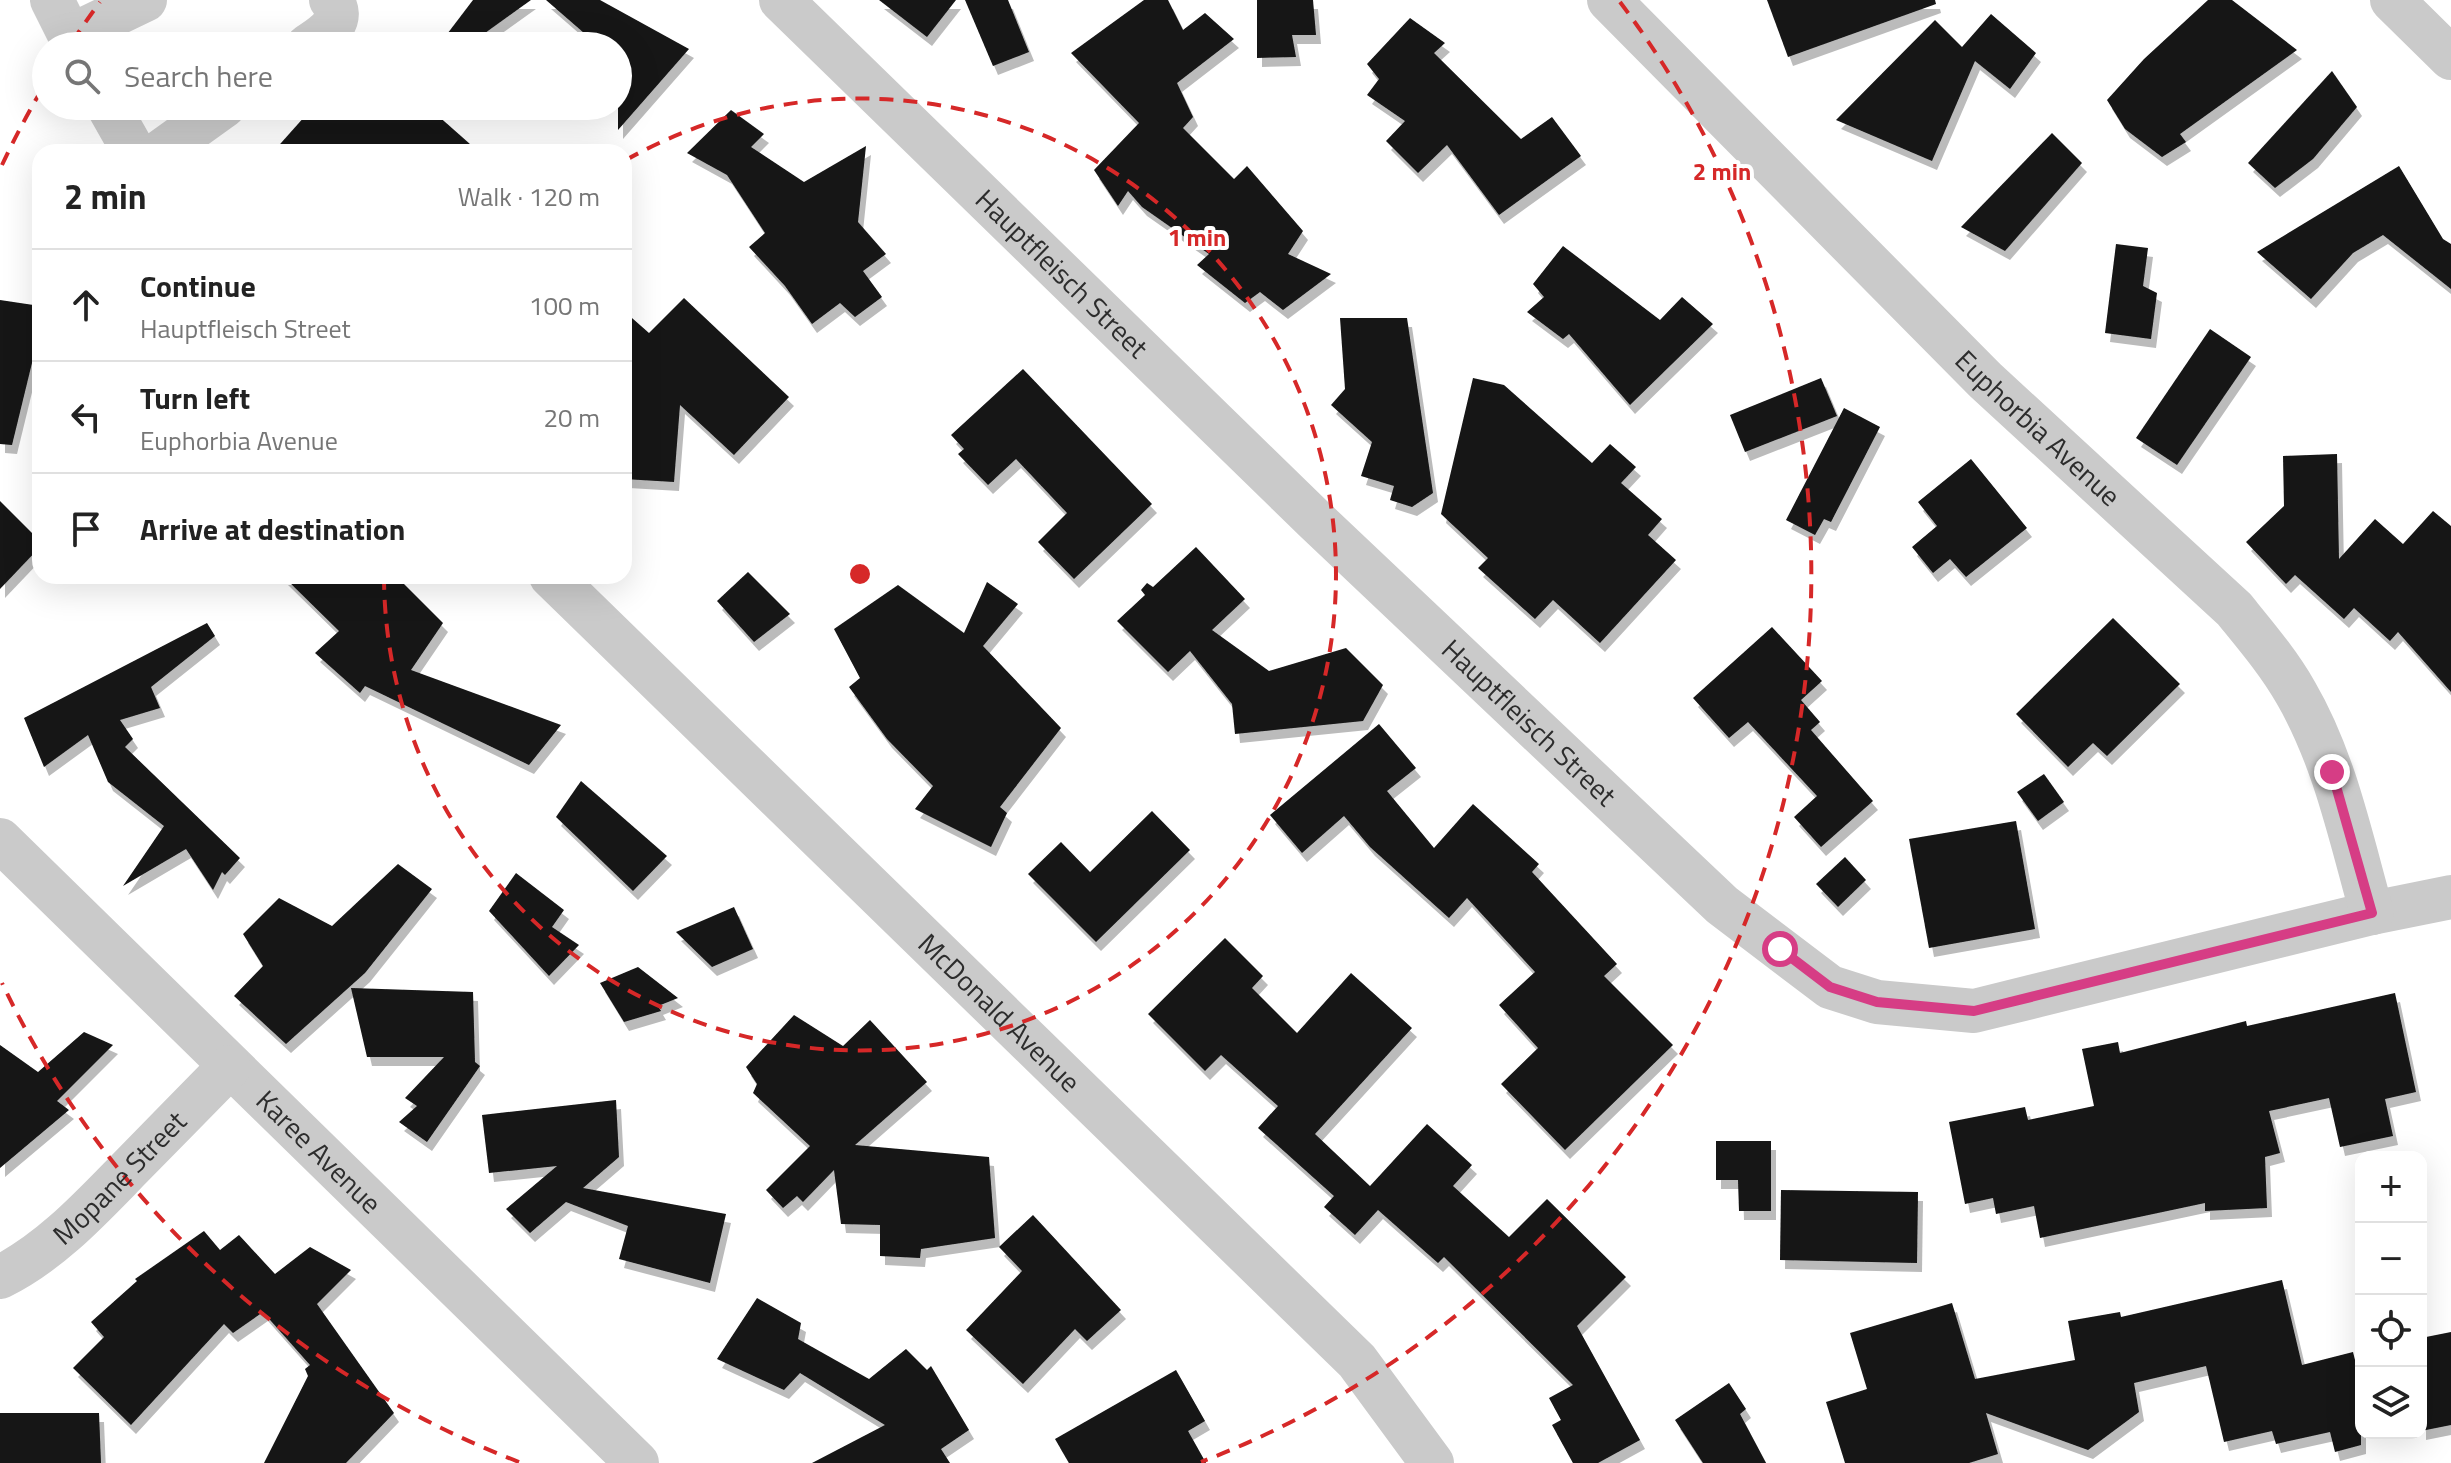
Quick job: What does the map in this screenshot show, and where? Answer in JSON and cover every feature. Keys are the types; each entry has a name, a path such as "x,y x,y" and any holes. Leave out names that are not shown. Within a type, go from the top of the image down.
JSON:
{"street":[{"path":"66,27 145,0"},
{"path":"327,32 333,28 337,16 331,0"},
{"name":"Hauptfleisch Street","path":"781,0 1315,520 1722,905 1830,987 1877,1002 1974,1011 2372,913 2451,897"},
{"name":"Euphorbia Avenue","path":"1609,0 1985,380 2234,609 2297,693 2332,772 2372,913"},
{"path":"2392,0 2451,58"},
{"path":"116,120 129,144"},
{"path":"171,144 205,120"},
{"name":"McDonald Avenue","path":"559,584 1357,1361 1432,1463"},
{"name":"Karee Avenue","path":"0,840 637,1463"},
{"name":"Mopane Street","path":"0,1277 85,1213 229,1067"}],"building":[{"path":"473,0 531,0 486,32 449,32"},
{"path":"546,0 600,0 689,49 632,114 632,32 583,32"},
{"path":"879,0 956,0 927,37"},
{"path":"965,0 1008,0 1029,52 993,66"},
{"path":"1144,0 1168,0 1183,30 1205,13 1234,39 1177,83 1193,117 1183,128 1234,179 1247,166 1303,231 1288,254 1331,274 1283,310 1260,292 1245,303 1197,265 1209,254 1142,207 1128,191 1118,206 1094,170 1139,123 1071,53"},
{"path":"1257,0 1313,0 1316,35 1292,35 1296,57 1257,58"},
{"path":"1767,0 1935,0 1936,4 1788,57"},
{"path":"2208,0 2232,0 2297,50 2180,134 2186,142 2162,157 2125,129 2107,100 2144,59"},
{"path":"1991,14 2036,53 2010,89 1975,61 1932,161 1836,120 1935,20 1962,47"},
{"path":"1410,18 1445,43 1434,53 1521,139 1552,117 1581,156 1499,215 1447,145 1418,173 1386,141 1405,121 1367,95 1379,79 1367,64"},
{"path":"2332,71 2357,107 2313,159 2275,188 2248,163"},
{"path":"731,110 764,134 751,147 804,182 866,146 858,222 886,254 863,271 882,297 855,317 840,303 812,324 785,286 749,247 765,233 727,175 687,153"},
{"path":"302,120 443,120 470,144 280,144"},
{"path":"618,120 627,120 618,130"},
{"path":"2052,133 2082,163 2005,251 1961,227"},
{"path":"2399,166 2443,239 2451,244 2451,289 2383,235 2353,253 2311,299 2257,252"},
{"path":"2116,244 2148,248 2143,286 2157,293 2151,339 2105,333"},
{"path":"1563,246 1660,320 1682,297 1713,324 1630,405 1569,334 1563,339 1527,312 1544,297 1533,284"},
{"path":"684,298 789,397 734,455 680,405 674,482 632,479 632,318 649,333"},
{"path":"0,300 32,305 32,363 12,445 0,444"},
{"path":"1340,318 1407,318 1433,493 1412,507 1390,500 1394,486 1361,476 1372,442 1331,405 1345,389"},
{"path":"2210,329 2251,357 2177,465 2136,438"},
{"path":"1023,369 1152,504 1074,579 1038,542 1067,513 1016,459 988,485 958,454 964,449 951,435"},
{"path":"1473,378 1504,385 1592,463 1610,444 1636,467 1621,483 1662,519 1648,535 1676,560 1600,643 1553,600 1535,619 1478,568 1488,558 1441,514"},
{"path":"1821,378 1837,416 1745,452 1730,415"},
{"path":"1844,408 1880,427 1831,522 1824,519 1815,535 1786,520"},
{"path":"2337,454 2339,559 2375,519 2403,544 2433,511 2451,526 2451,692 2398,632 2390,641 2354,608 2344,619 2295,575 2286,584 2246,542 2284,506 2283,456"},
{"path":"1971,459 2027,528 1966,577 1950,559 1933,573 1912,547 1937,526 1918,502"},
{"path":"0,501 32,533 32,555 0,589"},
{"path":"1196,547 1245,599 1212,630 1269,671 1346,648 1383,685 1363,721 1235,734 1232,704 1190,651 1168,672 1117,621 1145,595 1141,590 1147,583 1153,587"},
{"path":"748,572 790,614 754,642 717,601"},
{"path":"987,582 1018,604 983,646 1061,728 1000,807 1007,813 991,847 915,809 933,786 887,739 849,687 860,678 834,629 898,585 964,633"},
{"path":"291,584 404,584 443,623 411,670 561,725 529,765 365,686 360,693 315,653 339,631"},
{"path":"2113,618 2180,684 2107,756 2093,743 2068,767 2016,714"},
{"path":"207,623 215,636 151,687 160,708 120,720 133,739 125,747 240,858 225,875 222,872 213,890 186,849 123,886 164,826 108,782 88,735 44,767 24,718"},
{"path":"1772,627 1822,681 1801,700 1820,722 1811,730 1873,801 1821,847 1794,817 1817,796 1748,722 1729,738 1693,698"},
{"path":"1379,724 1416,768 1387,791 1434,848 1473,804 1539,864 1532,872 1617,964 1604,976 1673,1045 1565,1150 1501,1084 1538,1048 1499,1005 1535,972 1467,898 1449,918 1370,847 1344,816 1302,853 1270,815"},
{"path":"2044,774 2064,802 2038,821 2017,792"},
{"path":"581,781 667,856 633,891 556,817"},
{"path":"1152,811 1190,850 1096,942 1028,874 1061,842 1090,872"},
{"path":"2016,821 2035,929 1929,948 1909,839"},
{"path":"1845,857 1866,880 1838,907 1816,884"},
{"path":"398,864 432,889 365,973 286,1044 234,996 263,966 243,934 279,898 332,926"},
{"path":"516,873 564,910 552,927 579,945 549,976 489,911"},
{"path":"734,907 753,949 712,967 676,932"},
{"path":"1225,938 1263,976 1252,988 1297,1033 1351,973 1412,1028 1315,1134 1370,1186 1427,1124 1472,1165 1453,1186 1509,1237 1547,1199 1626,1277 1577,1326 1640,1440 1598,1463 1573,1463 1552,1425 1561,1420 1549,1398 1573,1385 1444,1257 1438,1263 1378,1210 1355,1235 1324,1207 1334,1196 1258,1128 1278,1106 1221,1055 1205,1071 1148,1014"},
{"path":"638,967 678,998 658,1006 661,1011 624,1022 600,983"},
{"path":"351,988 473,992 475,1062 480,1066 427,1142 399,1122 417,1106 405,1098 444,1057 367,1057"},
{"path":"2395,993 2416,1092 2385,1099 2393,1136 2340,1147 2329,1098 2269,1111 2280,1153 2265,1157 2267,1208 2205,1211 2205,1203 2040,1238 2034,1206 1996,1214 1993,1198 1965,1204 1949,1122 2025,1107 2028,1120 2094,1106 2082,1049 2118,1042 2120,1053 2246,1021 2247,1026"},
{"path":"794,1015 843,1046 870,1020 927,1082 855,1145 989,1157 995,1238 921,1249 920,1258 880,1256 880,1225 841,1224 834,1170 803,1202 797,1196 783,1208 766,1190 810,1146 753,1093 757,1084 746,1067"},
{"path":"84,1032 113,1045 57,1101 69,1110 0,1168 0,1045 38,1072"},
{"path":"616,1100 619,1157 583,1188 726,1214 710,1283 619,1259 628,1226 566,1202 530,1233 506,1209 557,1166 489,1173 482,1115"},
{"path":"1716,1141 1771,1141 1771,1211 1739,1211 1738,1180 1716,1180"},
{"path":"1781,1190 1918,1192 1917,1263 1780,1260"},
{"path":"1033,1215 1121,1310 1087,1341 1075,1329 1023,1384 966,1330 1022,1271 999,1247"},
{"path":"204,1231 220,1250 239,1235 275,1274 310,1247 351,1270 317,1304 394,1413 346,1463 264,1463 308,1376 305,1369 310,1365 263,1312 233,1333 224,1324 131,1425 73,1368 104,1337 91,1322 137,1281 135,1279"},
{"path":"2282,1280 2302,1365 2353,1352 2355,1439 2361,1439 2361,1445 2335,1452 2330,1432 2276,1444 2272,1431 2224,1442 2206,1366 2134,1383 2139,1412 2088,1450 1986,1413 1998,1454 1969,1463 1845,1463 1826,1402 1867,1389 1850,1333 1952,1303 1975,1379 2075,1360 2068,1321 2120,1312 2121,1317"},
{"path":"757,1298 801,1323 798,1339 869,1379 906,1349 927,1370 931,1366 969,1430 941,1449 950,1463 812,1463 885,1425 800,1373 784,1390 717,1359"},
{"path":"2451,1332 2451,1425 2427,1430 2427,1367 2427,1337"},
{"path":"1176,1370 1205,1421 1188,1431 1206,1463 1069,1463 1055,1439"},
{"path":"1729,1383 1746,1409 1740,1414 1766,1463 1703,1463 1675,1420"},
{"path":"0,1413 99,1413 101,1463 0,1463"}],"route":[{"path":"1780,949 1830,987 1877,1002 1974,1011 2372,913 2332,772"}]}
